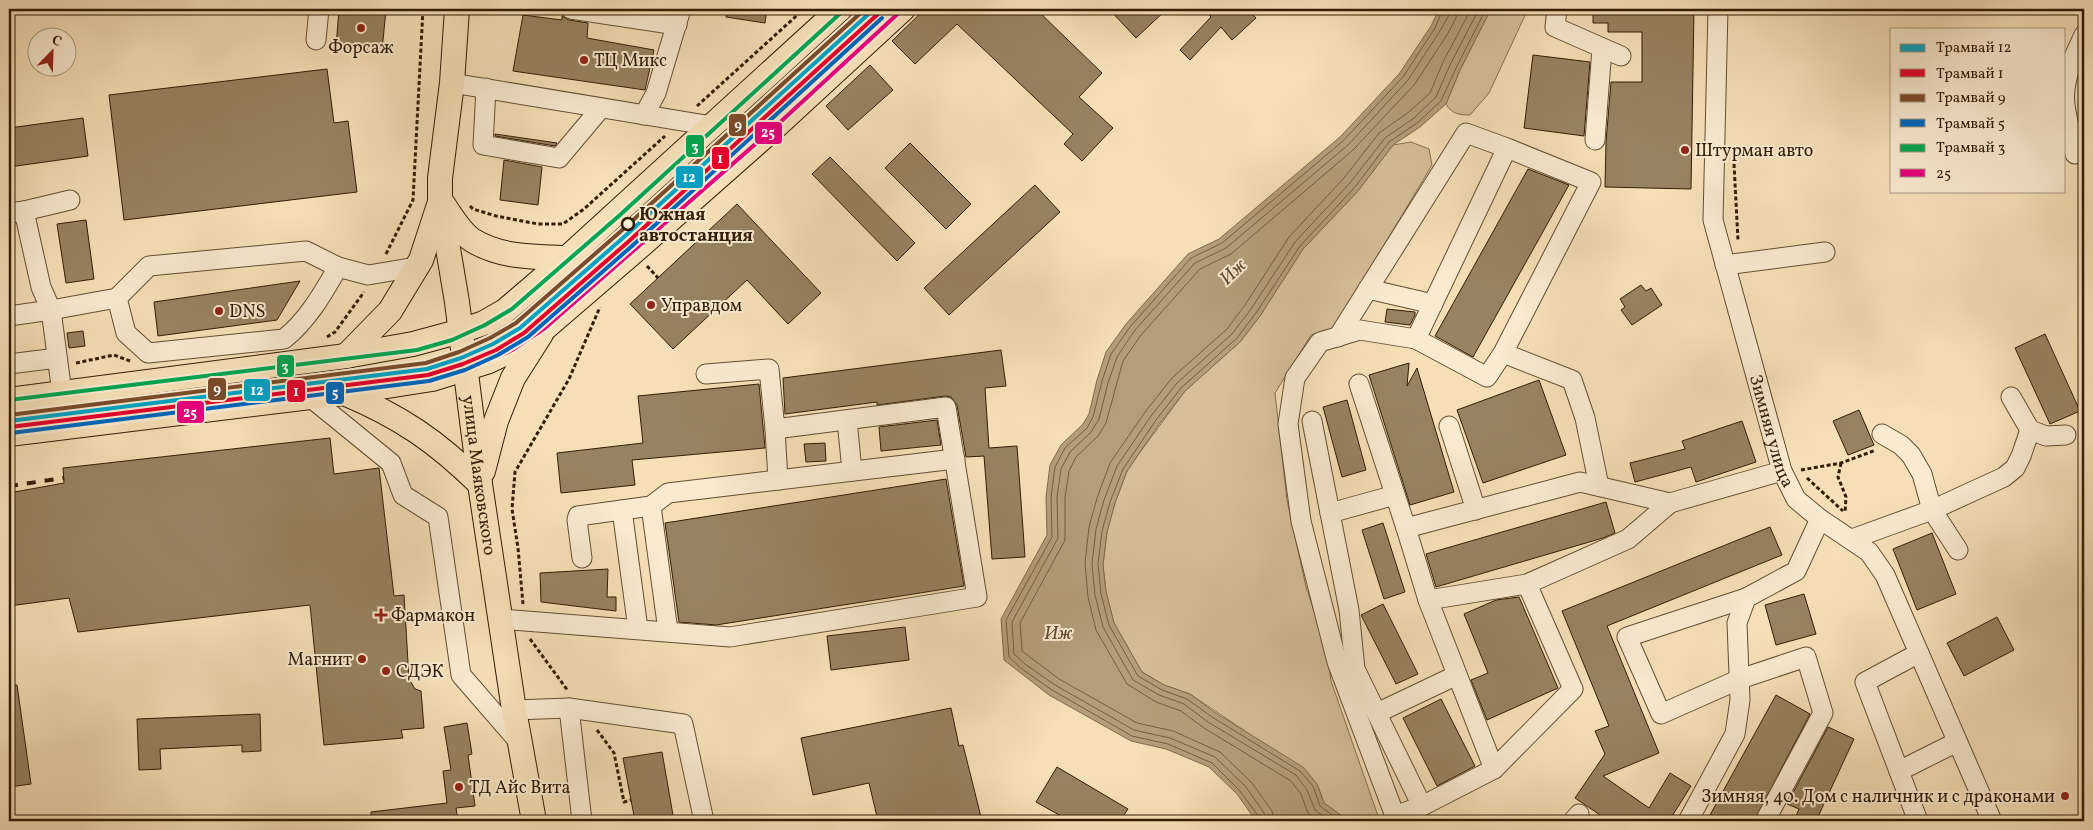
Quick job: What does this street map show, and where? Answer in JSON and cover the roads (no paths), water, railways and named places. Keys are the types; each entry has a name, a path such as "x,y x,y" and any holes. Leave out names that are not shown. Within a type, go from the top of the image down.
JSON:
{"main road":[{"name":"улица Маяковского","path":"457,9 452,83 440,178 440,201 461,332 480,484 500,618 534,821"},
{"path":"9,400 346,356 413,344 461,332 484,323 505,311 567,258 840,9"},
{"path":"9,434 343,393 432,380 489,361 512,350 545,328 776,126 903,9"},
{"path":"440,201 457,225 471,240 486,247 521,257 567,258"},
{"path":"346,356 390,311 421,260 440,201"},
{"path":"343,393 378,407 418,431 451,456 480,484 496,421 514,378 545,328"}],"street":[{"path":"316,40 319,9"},
{"path":"571,9 679,17 656,93 644,115"},
{"path":"1557,9 1555,27 1621,56"},
{"name":"Зимняя улица","path":"1718,9 1713,220 1732,264 1782,471 1796,499 1820,519 1859,536 1885,575 1992,821"},
{"path":"2066,84 2074,57 2084,35"},
{"path":"1594,140 1602,48"},
{"path":"452,83 712,126"},
{"path":"486,88 483,145 559,158 602,108"},
{"path":"2066,113 2075,154"},
{"path":"1338,337 1466,133 1591,182 1503,353 1487,377 1416,338 1360,330 1338,337 1320,342 1294,378 1288,424 1301,521 1337,662 1395,816 1422,806 1494,769 1572,690 1527,584"},
{"path":"1416,338 1507,148"},
{"path":"62,393 51,310 41,287 17,212 70,200"},
{"path":"9,316 117,298 149,266 306,251 338,267 368,275 416,267"},
{"path":"1732,264 1825,252"},
{"path":"117,298 126,333 148,352 284,339 298,328 317,302 338,267"},
{"path":"1368,290 1432,304"},
{"path":"1503,353 1572,380 1585,418 1599,486"},
{"path":"9,364 57,358"},
{"path":"706,374 769,369 778,480"},
{"path":"1359,384 1428,600 1494,769"},
{"path":"310,397 392,462 403,494 438,517 461,675 520,743"},
{"path":"2011,397 2030,430 2046,436 2066,434"},
{"path":"500,618 730,637 976,597 946,407 775,429"},
{"path":"847,420 852,471"},
{"path":"1312,421 1349,610 1355,669 1422,806"},
{"path":"1449,426 1476,510"},
{"path":"1859,536 1932,510 2004,477 2015,468 2022,456 2030,430"},
{"path":"1889,439 1911,455 1922,474 1932,510 1958,550"},
{"path":"582,558 576,520 578,516 651,506 668,493 673,492 955,459"},
{"path":"1428,600 1527,584 1628,539 1670,503 1782,471"},
{"path":"1406,528 1580,482 1670,503"},
{"path":"1330,513 1395,495"},
{"path":"651,506 668,631"},
{"path":"622,510 638,629"},
{"path":"1765,821 1823,713 1806,657 1740,680 1662,714 1627,637 1746,598 1796,571 1820,519"},
{"path":"1688,821 1735,734 1740,700 1737,622 1746,598"},
{"path":"1918,821 1865,682 1919,653"},
{"path":"1377,713 1457,675"},
{"path":"514,710 569,708 683,724 704,821"},
{"path":"569,708 582,821"},
{"path":"1899,771 1957,742"}],"water":[{"name":"Иж","path":"1439,9 1491,9 1460,70 1446,104 1420,127 1393,145 1358,191 1303,249 1260,316 1240,342 1185,391 1127,471 1107,532 1103,565 1106,592 1114,623 1142,672 1164,685 1190,694 1214,712 1303,767 1317,784 1324,803 1349,821 1256,821 1237,794 1209,767 1166,749 1131,741 1049,695 1004,660 1001,619 1047,535 1046,497 1050,465 1061,445 1083,424 1089,414 1106,352 1126,324 1188,254 1219,239 1340,137 1399,74 1431,26"}],"railway":[{"path":"9,486 64,478"}],"tram line":[{"name":"3","path":"9,400 417,350 452,340 485,325 512,309 620,215 845,9"},
{"name":"9","path":"9,415 426,363 459,352 490,338 516,323 620,232 865,9"},
{"name":"12","path":"9,421 427,369 461,358 493,344 520,328 624,237 874,9"},
{"name":"1","path":"10,427 428,375 463,364 496,350 524,333 628,242 878,14"},
{"name":"5","path":"11,433 429,381 465,370 498,355 528,337 632,246 882,18"}],"place":[{"name":"Форсаж","path":"361,28"},
{"name":"ТЦ Микс","path":"584,60"},
{"name":"Штурман авто","path":"1685,150"},
{"name":"Южная автостанция","path":"628,224"},
{"name":"Управдом","path":"651,305"},
{"name":"DNS","path":"219,311"},
{"name":"Фармакон","path":"381,615"},
{"name":"Магнит","path":"362,659"},
{"name":"СДЭК","path":"386,671"},
{"name":"ТД Айс Вита","path":"459,787"},
{"name":"Зимняя, 40. Дом с наличник и с драконами","path":"2065,796"}]}
